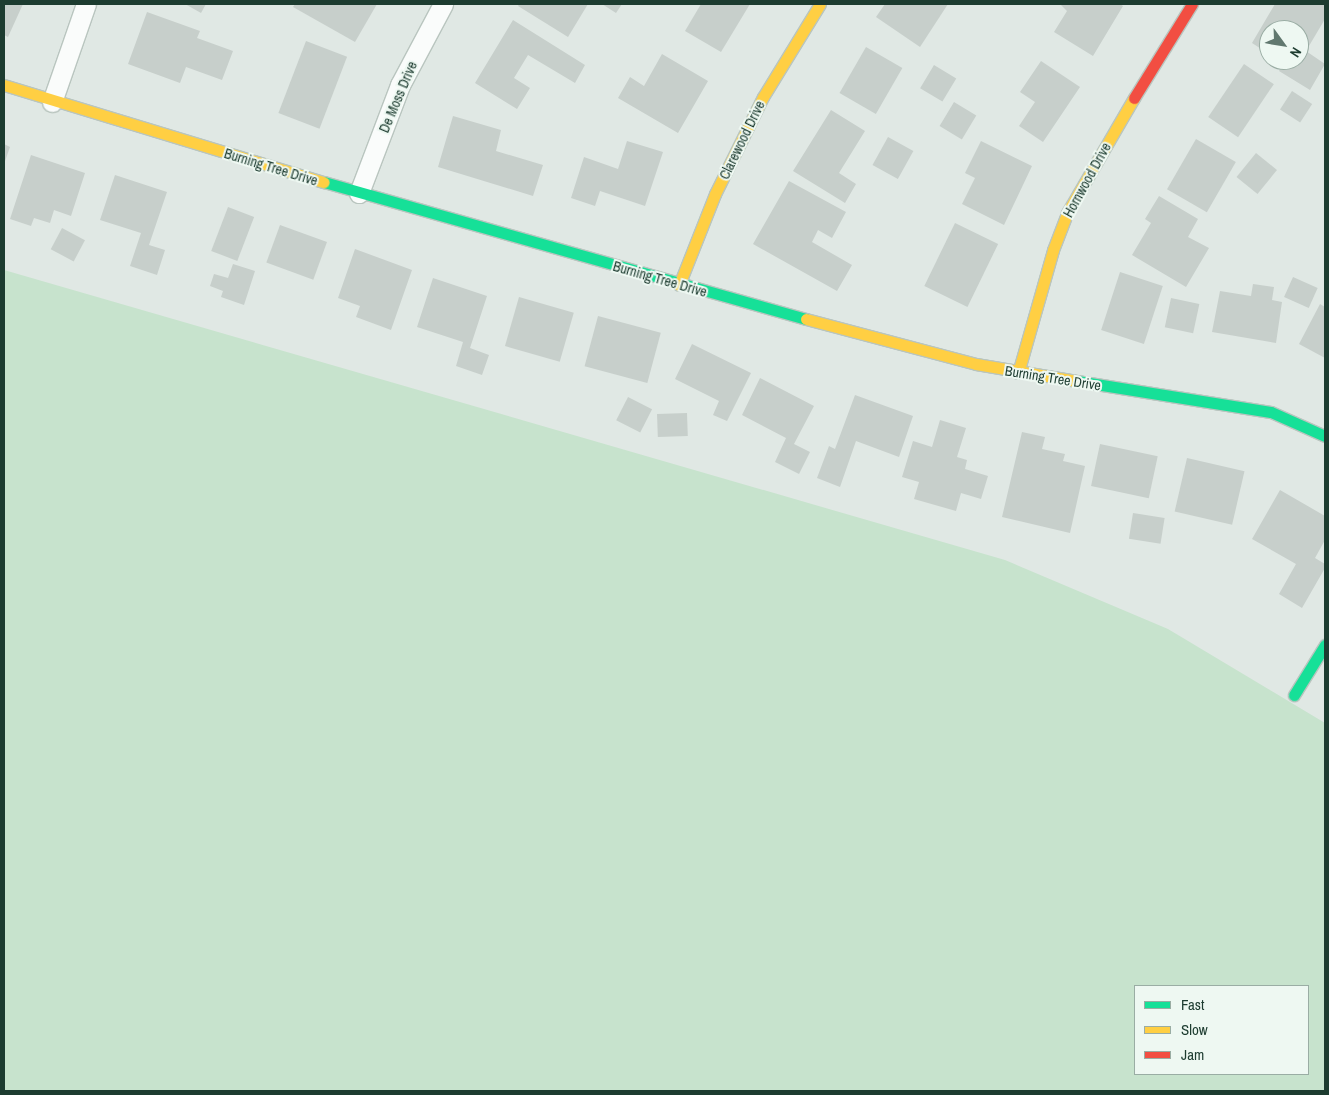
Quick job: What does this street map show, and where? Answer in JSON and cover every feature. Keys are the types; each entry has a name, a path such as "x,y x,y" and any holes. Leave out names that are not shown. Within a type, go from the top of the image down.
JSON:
{"street":[{"path":"52,102 86,4"},
{"name":"De Moss Drive","path":"359,193 400,85 442,4"},
{"name":"Clarewood Drive","path":"680,285 715,194 759,106 820,4"},
{"name":"Hornwood Drive","path":"1018,373 1053,250 1067,213 1084,179 1192,4"},
{"name":"Burning Tree Drive","path":"4,85 52,102 359,193 680,285 976,364 1018,373 1271,412 1325,436"},
{"path":"1294,695 1325,644"}],"green space":[{"path":"4,270 1005,560 1168,629 1325,723 1325,1091 4,1091"}],"building":[{"path":"4,4 23,4 8,37 4,35"},
{"path":"185,4 206,4 201,13"},
{"path":"295,4 377,4 355,42 293,7"},
{"path":"519,4 588,4 568,37 518,6"},
{"path":"602,4 622,4 616,13"},
{"path":"701,4 750,4 721,52 685,31"},
{"path":"885,4 948,4 920,47 876,17"},
{"path":"1060,4 1120,4 1123,6 1093,56 1054,32 1067,11"},
{"path":"1275,4 1325,5 1325,19 1309,46 1309,20 1266,20"},
{"path":"147,12 200,31 197,38 233,51 222,80 186,67 180,83 128,64"},
{"path":"513,20 585,65 575,83 528,55 514,78 530,88 517,109 475,83"},
{"path":"1259,31 1259,48 1252,43"},
{"path":"306,41 347,57 319,129 278,113"},
{"path":"866,47 902,68 876,114 840,93"},
{"path":"1309,53 1325,64 1310,90 1279,71 1309,70"},
{"path":"662,54 708,81 678,133 618,98 630,77 644,86"},
{"path":"1041,61 1080,87 1043,142 1019,126 1035,102 1020,92"},
{"path":"1244,64 1274,84 1238,137 1208,117"},
{"path":"934,65 956,78 942,102 920,88"},
{"path":"1292,91 1312,104 1300,123 1280,109"},
{"path":"954,102 976,115 962,139 940,126"},
{"path":"831,110 865,131 839,173 856,184 845,203 793,171"},
{"path":"453,116 501,130 496,151 543,165 533,196 438,167"},
{"path":"888,137 913,151 898,179 872,165"},
{"path":"1196,139 1236,162 1207,212 1167,189"},
{"path":"627,141 663,152 645,206 600,191 595,206 571,198 584,157 618,169"},
{"path":"981,141 1032,166 1004,225 962,204 975,178 965,173"},
{"path":"4,144 10,147 4,164"},
{"path":"1256,153 1277,170 1257,194 1236,177"},
{"path":"31,155 85,173 71,216 54,210 50,223 34,218 31,226 10,219"},
{"path":"115,175 167,192 149,245 165,250 157,275 130,266 141,233 100,220"},
{"path":"789,181 846,212 832,238 818,230 812,242 852,265 837,291 753,244"},
{"path":"1159,196 1198,219 1188,237 1209,248 1186,287 1132,255 1151,223 1145,219"},
{"path":"228,207 254,217 237,261 211,251"},
{"path":"955,223 998,244 967,307 924,286"},
{"path":"280,225 327,242 313,280 266,263"},
{"path":"62,228 85,240 74,261 51,249"},
{"path":"355,249 412,270 391,330 356,317 360,306 338,298"},
{"path":"233,264 255,271 244,305 221,297 223,291 210,286 214,274 228,278"},
{"path":"1120,272 1163,286 1144,344 1101,330"},
{"path":"1293,277 1318,288 1309,308 1284,297"},
{"path":"433,278 487,296 470,348 489,355 482,375 456,366 463,342 417,327"},
{"path":"1253,284 1274,287 1272,300 1282,302 1276,343 1212,332 1220,291 1251,296"},
{"path":"519,297 574,313 560,362 505,346"},
{"path":"1171,298 1199,304 1193,333 1165,327"},
{"path":"1320,304 1325,307 1325,358 1299,344"},
{"path":"598,316 661,333 647,383 585,366"},
{"path":"692,344 751,373 727,421 713,415 719,401 675,379"},
{"path":"760,378 814,406 794,444 810,452 799,474 775,462 786,438 742,415"},
{"path":"855,395 913,416 899,457 856,441 840,487 817,478 829,446 835,449"},
{"path":"628,397 652,409 640,432 616,420"},
{"path":"687,413 688,436 658,437 657,414"},
{"path":"940,420 966,428 957,457 967,460 965,469 988,476 981,499 961,493 956,511 914,499 919,482 902,477 913,441 932,447"},
{"path":"1022,432 1045,437 1042,449 1065,454 1063,461 1085,466 1070,533 1002,517"},
{"path":"1100,444 1158,456 1149,498 1091,486"},
{"path":"1187,458 1244,471 1232,525 1175,512"},
{"path":"1280,490 1325,516 1325,540 1315,558 1325,564 1325,568 1302,608 1279,594 1296,564 1252,539"},
{"path":"1133,513 1165,518 1161,544 1129,539"}],"traffic: fast":[{"path":"324,182 806,319"},
{"path":"1077,381 1271,412 1325,436"},
{"path":"1294,695 1325,645"}],"traffic: slow":[{"path":"679,285 715,194 763,97 820,4"},
{"path":"4,85 324,182"},
{"path":"1018,373 1053,250 1067,213 1134,98"},
{"path":"806,319 976,364 1077,381"}],"traffic: jam":[{"path":"1134,98 1192,4"}]}
